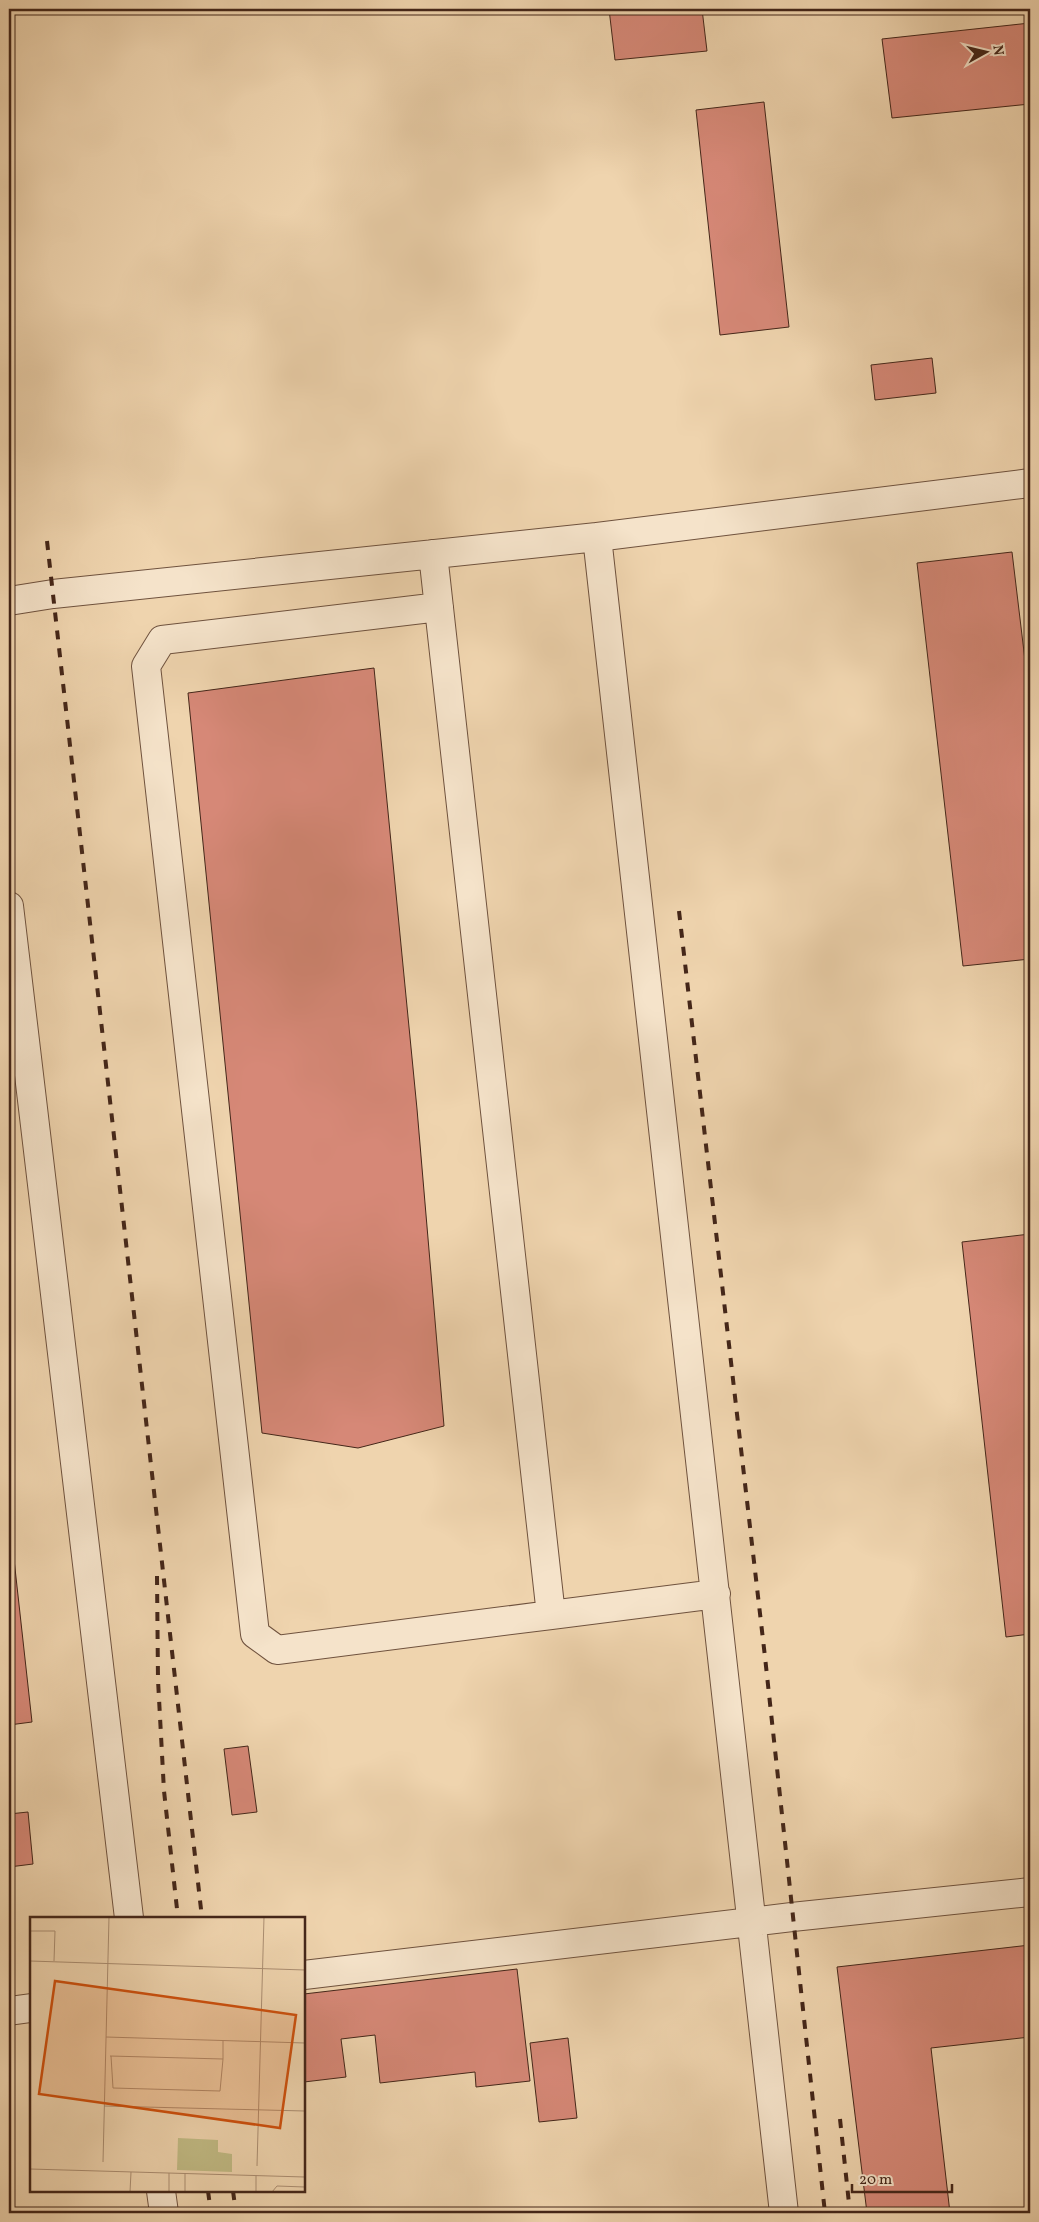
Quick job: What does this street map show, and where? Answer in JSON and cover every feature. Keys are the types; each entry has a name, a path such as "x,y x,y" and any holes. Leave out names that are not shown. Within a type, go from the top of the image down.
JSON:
{"lane":[{"path":"9,601 53,594 597,537 1030,483"},
{"path":"597,537 784,2213"},
{"path":"433,554 551,1615"},
{"path":"439,608 162,640 146,666 255,1634 277,1650 716,1594"},
{"path":"9,906 129,1917"},
{"path":"305,1975 752,1922 1030,1892"},
{"path":"9,2010 30,2008"},
{"path":"162,2192 164,2213"}],"building":[{"path":"609,9 702,9 707,51 615,60"},
{"path":"1030,23 1030,104 892,118 882,39"},
{"path":"764,102 789,327 720,335 696,110"},
{"path":"932,358 936,393 875,400 871,365"},
{"path":"1012,552 1030,702 1030,959 963,966 917,563"},
{"path":"374,668 417,1109 444,1426 358,1448 262,1433 188,693"},
{"path":"1030,1234 1030,1634 1006,1637 962,1242"},
{"path":"9,1514 32,1722 9,1725"},
{"path":"248,1746 257,1812 232,1815 224,1749"},
{"path":"28,1812 33,1864 9,1867 9,1814"},
{"path":"1030,1945 1030,2037 931,2048 950,2213 867,2213 837,1967"},
{"path":"517,1969 530,2081 476,2087 475,2072 380,2083 375,2035 341,2039 346,2077 305,2082 305,1994"},
{"path":"568,2038 577,2118 539,2122 530,2043"}],"railway":[{"path":"47,541 202,1917"},
{"path":"679,911 765,1657 825,2213"},
{"path":"157,1576 158,1680 164,1791 178,1917"},
{"path":"840,2119 850,2213"},
{"path":"208,2192 211,2213"},
{"path":"233,2192 236,2213"}]}
